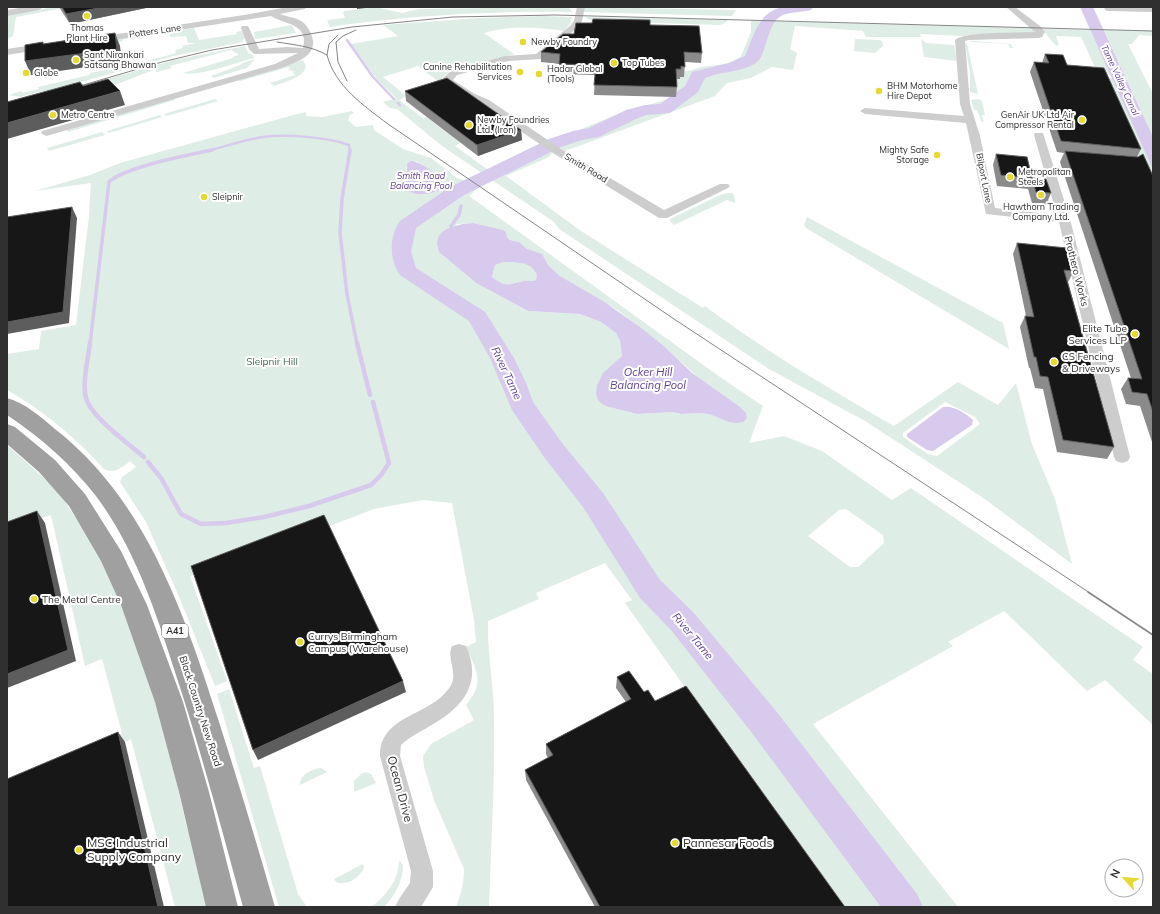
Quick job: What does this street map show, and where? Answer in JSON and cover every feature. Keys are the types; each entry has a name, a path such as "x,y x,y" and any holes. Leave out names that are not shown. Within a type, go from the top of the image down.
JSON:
{"highway":[{"name":"Black Country New Road","path":"7,405 52,437 96,481 114,505 141,550 158,585 179,641 213,744 259,907"},
{"path":"7,432 47,466 77,500 112,558 134,606 169,702 194,792 222,907"}],"street":[{"path":"7,13 39,7"},
{"name":"Potters Lane","path":"83,41 273,14 302,7"},
{"path":"492,73 520,65 538,57 574,27 578,21 581,7"},
{"name":"Bilport Lane","path":"1010,7 1040,32 1032,40 1025,42 1012,42 968,37 960,40 959,43 963,61 966,104 975,136 990,211 1064,219"},
{"path":"1108,8 1128,12 1153,9"},
{"path":"46,132 278,66 293,60 307,51 310,44 300,25 273,14"},
{"path":"245,28 254,49 257,52 287,50 307,51"},
{"path":"7,52 60,44"},
{"path":"451,82 450,76 454,73 508,58 538,57"},
{"path":"451,82 511,64 520,65"},
{"path":"451,82 463,81"},
{"name":"Smith Road","path":"451,82 471,96 485,102 557,151 663,215 724,186"},
{"path":"865,111 970,120"},
{"name":"Prothero Works","path":"1039,135 1053,156 1064,219 1122,457"},
{"name":"Ocean Drive","path":"407,907 421,887 422,871 390,756 390,748 393,740 402,732 442,708 452,699 462,680 463,670 459,652"}],"green space":[{"path":"54,7 69,7 16,17 13,36 7,39 7,15"},
{"path":"375,7 402,13 419,9 567,7 572,12 511,12 451,15 391,19 330,27 327,20 345,18 343,12 345,11"},
{"path":"583,7 736,10 732,16 730,16 581,12"},
{"path":"544,16 572,17 570,24 564,31 544,28 514,28 494,30 484,33 514,54 449,72 443,77 442,81 439,82 418,66 383,77 406,96 399,100 423,118 427,117 461,143 455,146 491,172 530,153 530,150 543,146 553,152 549,157 506,176 581,231 703,308 705,306 751,339 798,369 894,426 958,382 998,405 1016,383 1032,444 1055,499 1072,564 982,497 865,421 769,369 559,229 554,222 442,146 397,109 390,108 383,102 396,98 376,78 351,44 398,36 383,25 479,18","holes":["945,402 975,417 980,424 937,456 928,454 903,437 903,433"]},
{"path":"585,17 728,20 720,25 592,21"},
{"path":"751,21 1032,28 1035,31 1034,33 961,36 920,34 921,37 866,37 863,31 795,26 790,49 797,53 793,70 772,67 751,78 727,83 715,96 565,151 550,142 623,112 676,97 675,79 680,77 684,71 726,64 741,56 751,32"},
{"path":"292,25 296,33 255,39 254,32"},
{"path":"194,28 199,40 237,34 236,32 242,31 245,39 242,40 243,42 174,56 45,92 43,91 20,97 9,95 21,91 23,93 39,89 38,87 89,75 90,73 120,67 137,60 140,63 176,53 175,50 183,48 182,46 196,43 188,43 186,36 170,37 170,33 124,39 121,42 99,45 95,42 174,31 175,33 181,32 181,30"},
{"path":"1042,29 1090,30 1111,75 1098,74 1081,37 1056,36 1059,45 1056,46"},
{"path":"1104,30 1153,31 1153,36 1139,35 1132,44 1128,44 1153,94 1153,137"},
{"path":"855,39 879,40 882,41 883,46 875,53 854,51"},
{"path":"921,39 926,43 954,45 957,61 924,57"},
{"path":"972,41 1011,44 1013,48 1010,48 1008,44 968,43"},
{"path":"967,43 978,94 970,92 970,73 965,44"},
{"path":"245,46 248,53 253,55 254,58 208,71 190,74 183,73 239,55 231,50 170,66 172,68 157,72 155,70 151,71 117,84 112,84 104,80 174,60"},
{"path":"255,59 247,68 214,78 211,76 242,63"},
{"path":"303,60 306,66 302,74 274,86 270,83 295,75 292,73 295,72 287,69 290,68 289,67 240,81 238,80"},
{"path":"1100,78 1113,78 1153,170 1153,199"},
{"path":"173,99 175,100 68,132 66,129"},
{"path":"215,99 218,101 167,116 164,114"},
{"path":"979,99 982,101 985,115 982,115 984,122 981,121 977,110 974,110 971,100"},
{"name":"Sleipnir Hill","path":"352,111 354,113 350,115 348,120 356,127 373,125 374,130 403,149 431,158 457,178 467,181 478,188 469,196 720,377 763,406 749,443 784,436 822,451 892,500 911,488 1143,647 1133,660 1153,674 1153,725 1105,680 1087,691 1004,611 948,642 953,646 813,724 958,907 841,907 625,603 632,600 605,563 536,593 539,599 488,621 494,706 489,907 456,907 462,888 464,869 434,800 424,767 423,756 431,744 474,720 466,705 476,690 477,677 476,670 466,647 476,642 474,620 452,503 423,500 374,509 327,527 325,523 190,576 227,681 215,686 180,599 146,522 120,482 122,477 136,467 130,461 115,471 104,469 83,447 59,426 34,407 7,390 7,354 39,349 41,331 76,325 89,216 91,183 35,191 90,175 120,163 297,114 306,112 306,116 322,117","holes":["416,161 443,181 442,189 427,194 416,194 408,188 405,179 407,164","473,223 506,232 507,237 510,240 519,242 527,249 543,256 549,266 560,276 619,311 664,346 706,385 712,415 702,413 681,414 673,412 637,414 609,407 616,362 622,356 620,340 616,333 601,322 580,314 528,311 476,283 439,252 437,247 457,224","846,509 883,535 884,543 858,567 850,567 808,536 839,510"]},
{"path":"160,115 162,117 109,133 107,131"},
{"path":"102,132 105,135 49,151 47,148"},
{"path":"733,193 735,203 727,200 674,225 670,221 670,219 720,195"},
{"path":"807,217 1003,323 1009,349 806,228 804,225"},
{"path":"504,262 519,263 531,267 537,275 536,280 504,284 492,277 495,265"},
{"path":"7,445 45,479 62,497 105,563 147,669 176,780 186,825 193,845 207,907 175,907 131,739 125,742 71,756 122,733 102,659 85,666 51,515 7,530"},
{"path":"229,689 254,768 260,766 298,894 307,907 279,907 217,694"},
{"path":"321,768 327,772 300,785 300,781 304,775"},
{"path":"366,772 371,774 376,783 354,792 354,781 361,774"},
{"path":"399,860 403,865 403,871 400,883 395,893 384,907 371,907 382,898 391,887 397,874"},
{"path":"363,864 364,868 356,878 344,883 336,882 334,879"}],"water":[{"name":"Tame Valley Canal","path":"1080,7 1093,7 1153,137 1153,170"},
{"name":"Smith Road Balancing Pool","path":"411,161 420,164 437,175 445,187 428,194 416,194 411,192 407,188 405,182 407,164"},
{"name":"Ocker Hill Balancing Pool","path":"473,223 503,230 506,232 507,237 510,240 519,242 527,249 542,254 549,266 560,276 603,301 640,327 664,346 692,373 740,407 746,413 747,418 743,422 736,423 702,413 681,414 673,412 637,414 602,404 598,400 596,394 597,385 603,373 622,356 620,341 616,333 601,322 580,314 528,311 476,283 439,252 437,244 438,238 447,229","holes":["504,262 519,263 531,267 537,275 536,280 504,284 492,277 495,265"]},
{"path":"943,407 955,408 963,412 973,420 972,425 933,451 927,450 907,437 907,434"}],"building":[{"path":"62,7 104,7 66,14"},
{"name":"Top Tubes","path":"593,19 650,20 650,25 699,26 702,53 684,52 685,67 681,66 681,69 676,69 677,87 594,85 596,65 559,64 560,54 541,52 563,34 574,34 576,23 592,23"},
{"path":"115,33 117,49 25,61 25,45 43,42 43,44"},
{"name":"GenAir UK Ltd Air Compressor Rental","path":"1045,54 1063,55 1067,65 1104,68 1141,149 1061,141 1034,62 1049,63"},
{"name":"Newby Foundries Ltd. (Iron)","path":"447,78 521,130 477,145 405,91"},
{"path":"108,79 120,91 7,123 7,102 80,82 83,86"},
{"path":"1065,151 1138,157 1143,154 1153,176 1153,412 1147,394 1132,392 1128,378 1142,379"},
{"path":"996,154 1027,157 1032,178 1001,175"},
{"path":"1032,178 1046,179 1051,193 1036,192"},
{"path":"72,207 63,312 7,322 7,217"},
{"name":"CS Fencing & Driveways","path":"1017,243 1067,248 1074,271 1064,270 1114,447 1063,440 1048,377 1040,376 1036,357 1034,357 1025,316 1034,317"},
{"name":"The Metal Centre","path":"37,511 68,650 7,674 7,522"},
{"name":"Currys Birmingham Campus (Warehouse)","path":"324,515 403,681 253,750 191,566"},
{"name":"Pannesar Foods","path":"629,671 644,692 648,690 655,701 686,686 845,907 600,907 525,770 553,755 546,744 631,699 617,677"},
{"name":"MSC Industrial Supply Company","path":"118,732 158,907 7,907 7,779"}],"waterway":[{"name":"River Tame","path":"806,7 779,12 772,16 763,30 761,38 751,59 733,67 698,75 692,89 664,109 645,110 632,114 593,133 579,135 555,143 457,191 407,225 401,252 407,271 477,317 502,358 514,383 521,404 553,450 593,500 650,589 682,621 764,722 904,907"},
{"path":"347,40 373,77 394,99"},
{"path":"210,150 256,138 282,136 319,138 340,142 349,145 350,151"},
{"path":"90,344 109,182 128,171 173,158 210,150"},
{"path":"350,151 342,199 340,233 347,294 357,344"},
{"name":"River Tame","path":"489,173 493,174"},
{"path":"442,189 452,194"},
{"name":"River Tame","path":"446,198 451,200"},
{"path":"451,226 459,215 461,206"},
{"path":"90,343 85,385 86,398 89,405 111,430 144,457"},
{"path":"357,343 370,395"},
{"path":"148,462 161,478 181,514 201,524 226,523 264,517 309,506 371,485 381,475 389,463 373,402"}],"tram line":[{"path":"73,88 162,62 212,50 352,27 453,17 555,15 1153,31"},
{"path":"347,81 338,62 336,42 343,36 356,30"},
{"path":"327,55 329,44 338,35"},
{"path":"277,42 309,48 327,55"},
{"path":"327,55 331,66 343,86 369,110 388,124 674,319 1090,593"},
{"path":"1088,592 1153,635"}],"place":[{"name":"Thomas Plant Hire","path":"87,16"},
{"name":"Newby Foundry","path":"523,42"},
{"name":"Sant Nirankari Satsang Bhawan","path":"76,60"},
{"name":"Top Tubes","path":"614,63"},
{"name":"Canine Rehabilitation Services","path":"520,72"},
{"name":"Globe","path":"26,73"},
{"name":"Hadar Global (Tools)","path":"539,74"},
{"name":"BHM Motorhome Hire Depot","path":"879,91"},
{"name":"Metro Centre","path":"53,115"},
{"name":"GenAir UK Ltd Air Compressor Rental","path":"1082,120"},
{"name":"Newby Foundries Ltd. (Iron)","path":"469,125"},
{"name":"Mighty Safe Storage","path":"937,155"},
{"name":"Metropolitan Steels","path":"1010,177"},
{"name":"Hawthorn Trading Company Ltd.","path":"1041,195"},
{"name":"Sleipnir","path":"204,197"},
{"name":"Elite Tube Services LLP","path":"1135,334"},
{"name":"CS Fencing & Driveways","path":"1054,362"},
{"name":"The Metal Centre","path":"34,599"},
{"name":"Currys Birmingham Campus (Warehouse)","path":"300,642"},
{"name":"Pannesar Foods","path":"675,843"},
{"name":"MSC Industrial Supply Company","path":"79,850"}]}
